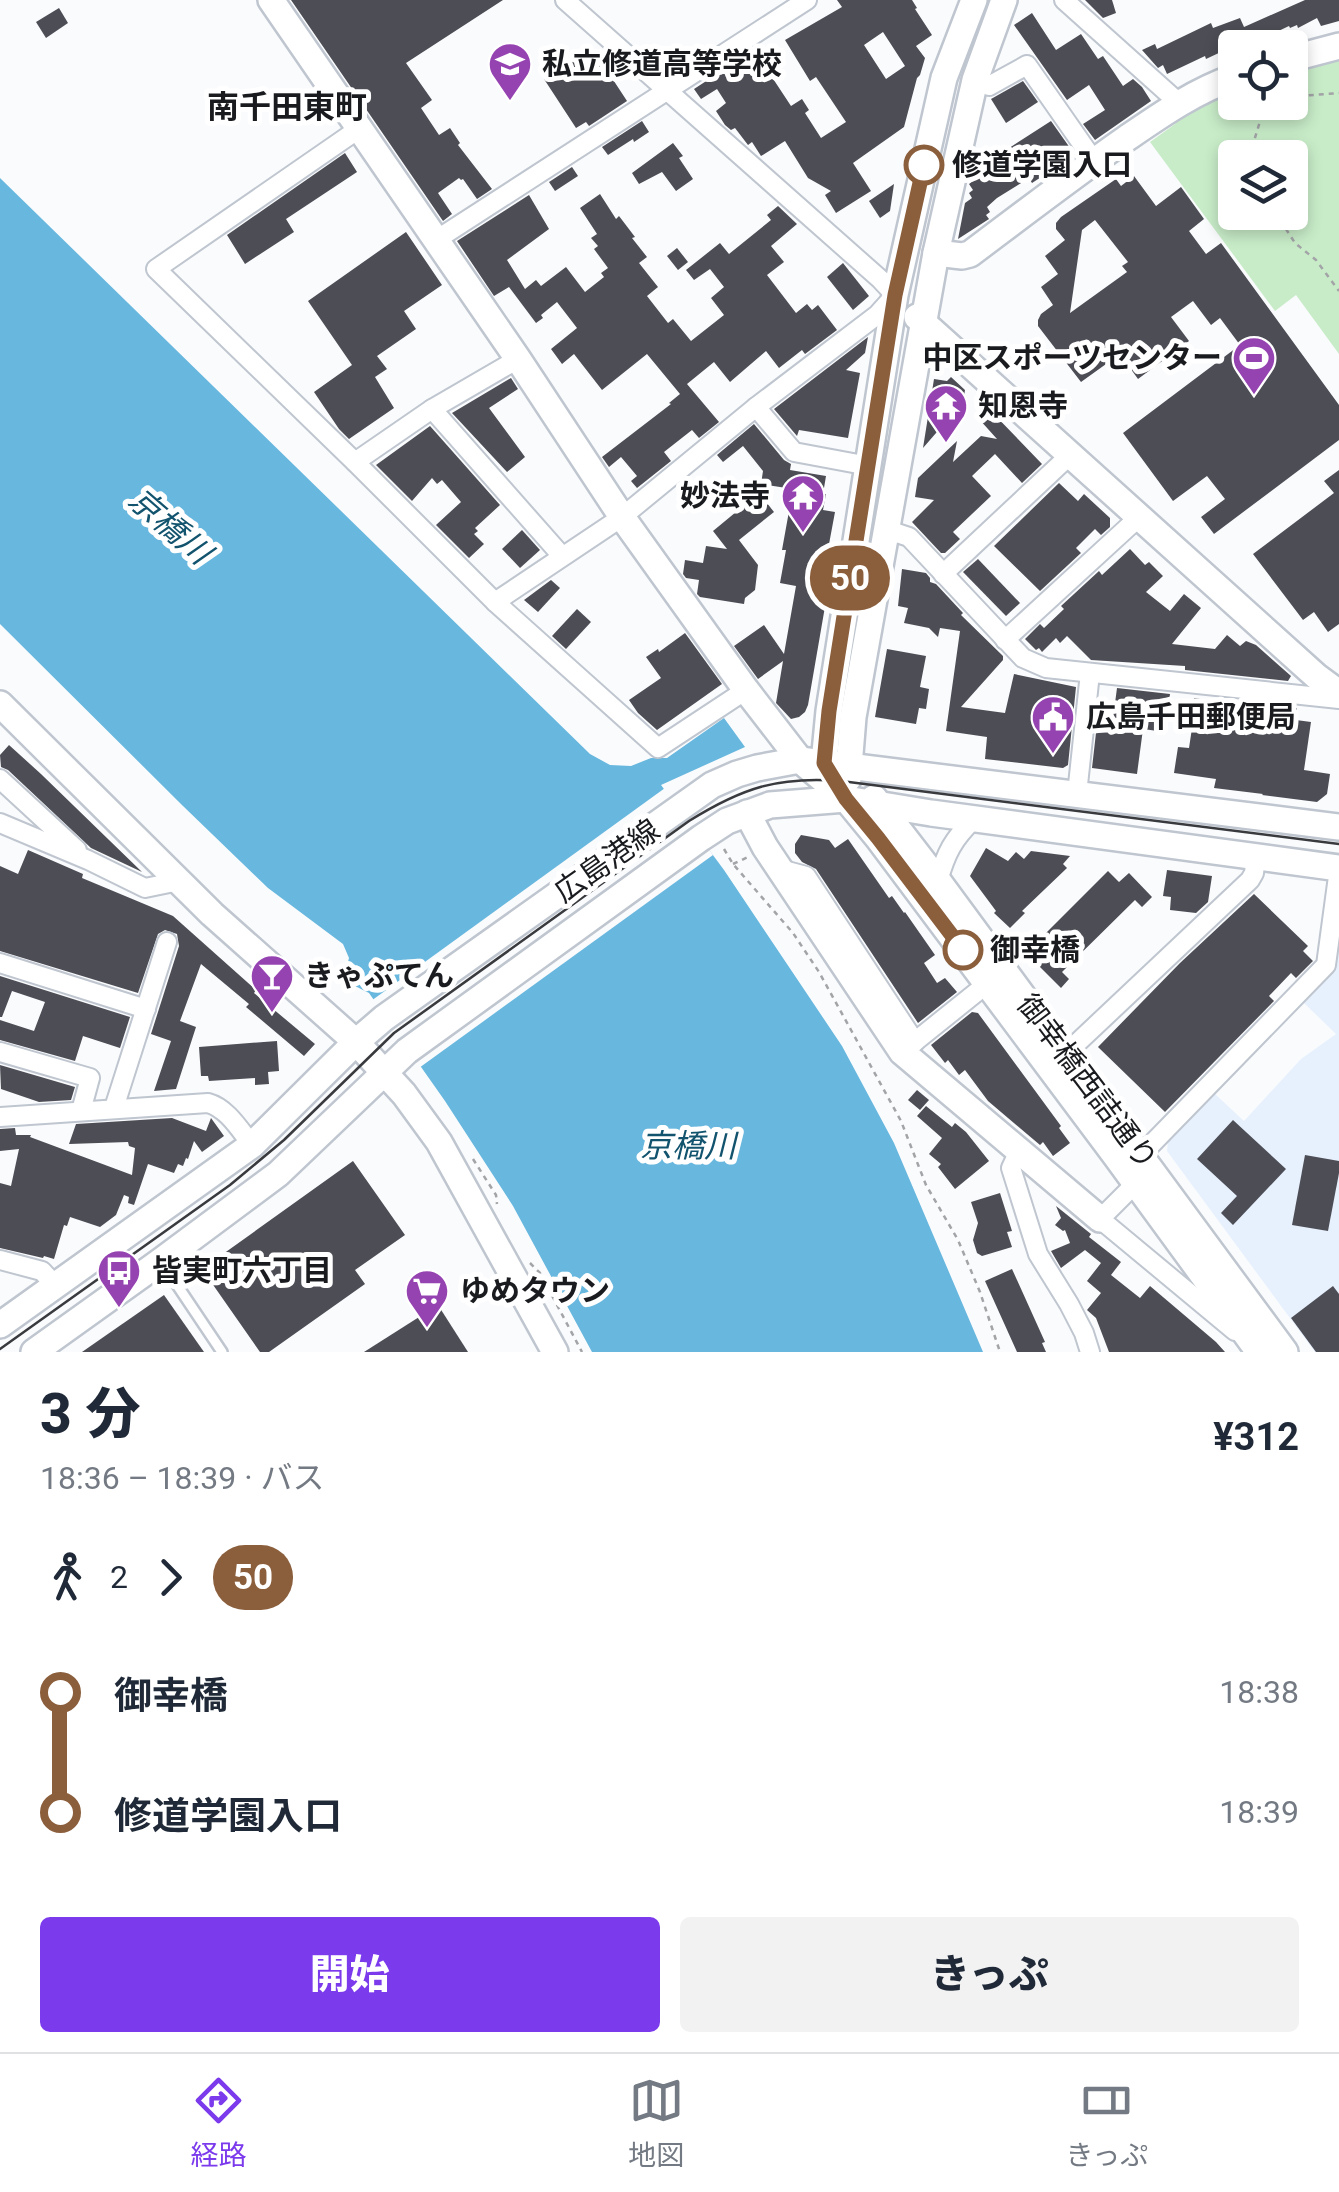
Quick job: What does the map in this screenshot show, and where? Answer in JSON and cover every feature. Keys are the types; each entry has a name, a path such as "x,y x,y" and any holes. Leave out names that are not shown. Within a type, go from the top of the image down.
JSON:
{"street":[{"path":"271,0 518,359 622,518 746,690 825,763"},
{"path":"565,0 880,279 1068,456 1339,696"},
{"path":"436,240 807,0"},
{"path":"825,763 829,711 895,295 944,78 974,0"},
{"path":"825,763 853,717 936,253 975,80 1004,0"},
{"path":"1064,0 1178,103"},
{"path":"1308,54 1339,46"},
{"path":"975,80 989,86 1027,66 1094,161"},
{"path":"936,253 970,254 1094,161 1178,103 1218,82"},
{"path":"360,128 156,269 495,602 658,748 746,690"},
{"path":"495,602 622,518 876,315 895,295"},
{"path":"355,462 432,409 518,359"},
{"path":"756,408 794,452 869,466"},
{"path":"432,409 562,556"},
{"path":"942,574 1068,456"},
{"path":"1006,640 1138,518"},
{"path":"888,530 910,537 1023,658 1046,668 1339,696"},
{"path":"1078,794 1090,674"},
{"path":"0,704 212,914 356,1042 404,1094 439,1142 555,1352"},
{"name":"広島港線","path":"0,1324 252,1145 384,1018 712,785 736,774 825,763 1339,827"},
{"name":"御幸橋西詰通り","path":"825,763 846,799 988,983 1140,1155 1285,1352"},
{"name":"御幸橋西詰通り","path":"825,763 879,805 938,881 1136,1184 1257,1350"},
{"path":"0,780 88,860"},
{"name":"広島港線","path":"34,1352 278,1174 407,1051 712,842 727,821 747,813 770,805 846,799 1339,868"},
{"path":"747,813 780,869 908,1047 1018,1150 1257,1350"},
{"path":"938,881 956,836 974,819"},
{"path":"1,825 145,888 179,881"},
{"path":"1058,1061 1250,880 1256,856"},
{"path":"1100,1219 1136,1184 1140,1155 1326,965 1339,868"},
{"path":"114,1108 168,942"},
{"path":"0,963 146,1009"},
{"path":"908,1047 988,983"},
{"path":"0,1052 90,1078 81,1111"},
{"path":"0,1117 208,1103 217,1105 252,1145"},
{"path":"1018,1150 1011,1168 1038,1254 1069,1304 1090,1352"},
{"path":"0,1260 42,1271 56,1286"}],"lane":[{"path":"161,1262 222,1352"}],"path":[{"path":"1308,95 1339,92"},
{"path":"1287,230 1339,291"},
{"path":"712,842 792,933 852,1030 900,1121 926,1184 958,1240 1000,1352"},
{"path":"734,864 747,857"},
{"path":"469,1152 496,1196 497,1207"},
{"path":"527,1260 540,1273 582,1352"}],"shaded area":[{"path":"1339,944 1339,1352 1315,1352 1167,1151 1168,1142 1215,1094 1244,1121 1301,1059 1336,1034 1304,1003 1333,972"}],"green space":[{"path":"1339,54 1339,354 1296,295 1275,311 1150,142 1175,124 1182,112 1218,94 1218,120 1308,120 1308,62"}],"water":[{"name":"京橋川","path":"0,178 590,754 610,765 631,766 651,758 667,758 724,718 745,747 661,785 724,870 842,1046 894,1143 983,1352 592,1352 513,1206 445,1101 369,993 343,980 349,958 343,944 268,888 0,624"}],"pier":[{"path":"665,788 713,855 419,1068 371,1001"}],"building":[{"path":"291,0 503,0 406,63 432,100 421,108 439,135 450,128 458,145 492,189 477,199 459,178 438,193 452,214 443,221"},
{"path":"837,0 912,0 932,35 916,46 925,58 904,127 853,163 871,191 836,213 825,195 831,191 808,178 785,141 761,156 752,142 748,145 735,128 731,130 725,125 716,111 726,103 717,89 701,99 694,89 754,50 791,106 802,99 809,110 805,113 821,138 846,122 816,77 810,81 785,40 842,7","holes":["883,32 905,66 886,79 864,45"]},
{"path":"1085,0 1112,0 1116,13 1103,18"},
{"path":"1305,0 1339,0 1339,21 1321,26 1317,18 1298,28 1297,25 1280,30 1218,30 1218,53 1167,74 1163,65 1158,68 1142,50 1155,44 1157,49 1211,23 1213,28 1240,18 1244,27"},
{"path":"59,8 68,23 46,38 36,22"},
{"path":"1032,13 1056,50 1081,34 1098,59 1103,56 1123,86 1133,79 1151,101 1095,140 1083,124 1105,110 1089,85 1067,100 1014,25"},
{"path":"591,46 627,101 589,126 586,122 576,128 544,79"},
{"path":"1023,81 1038,102 1006,123 991,99"},
{"path":"642,121 649,132 608,155 602,147"},
{"path":"1051,121 1075,155 1032,183 1029,178 997,198 987,207 989,219 958,239 965,203 972,198 969,184 976,179 973,175"},
{"path":"673,143 693,179 676,191 662,172 639,184 632,173"},
{"path":"345,153 357,172 286,219 294,232 245,264 227,235"},
{"path":"572,167 578,176 555,191 549,182"},
{"path":"1134,176 1156,206 1181,187 1204,219 1189,231 1206,254 1221,243 1339,405 1339,440 1214,534 1201,517 1225,499 1207,476 1173,501 1123,433 1240,345 1220,318 1211,325 1193,301 1171,317 1189,341 1138,379 1120,354 1081,382 1038,326 1041,314 1053,305 1041,287 1058,274 1045,256 1065,240 1056,223 1116,179 1121,186","holes":["1095,220 1128,262 1122,266 1127,272 1070,313 1082,230"]},
{"path":"894,184 890,211 880,218 869,201"},
{"path":"600,194 647,257 639,263 658,287 647,296 668,323 673,319 691,341 724,315 711,298 724,287 710,269 694,280 686,270 720,243 729,254 771,220 767,215 778,206 797,224 771,246 784,262 767,275 796,313 807,304 812,310 818,305 837,330 779,368 766,351 730,382 714,362 687,384 719,422 699,438 692,430 664,452 671,461 637,488 631,481 637,476 621,457 609,467 602,457 680,394 647,354 602,390 574,354 562,364 551,349 577,328 557,302 536,323 509,287 494,296 457,241 529,195 549,229 507,260 525,289 536,280 541,286 566,267 585,292 604,277 601,273 608,268 594,249 598,246 591,238 597,234 580,208"},
{"path":"406,232 442,285 404,311 416,329 377,356 387,369 375,377 394,408 349,439 314,392 352,365 308,301"},
{"path":"677,248 688,262 678,270 667,256"},
{"path":"843,263 869,296 853,310 827,277"},
{"path":"868,337 865,353 846,370 860,373 848,438 799,430 797,436 774,409"},
{"path":"951,377 965,390 963,402 923,448 934,379 947,381"},
{"path":"511,378 518,389 489,408 525,457 507,472 452,413"},
{"path":"989,409 1042,464 1022,483 995,454 972,476 991,496 953,532 960,539 941,553 912,522 934,500 915,497 918,478 957,441 953,462 981,436 997,439 979,419"},
{"path":"754,424 791,464 790,470 826,476 823,510 835,512 824,571 829,572 827,595 808,705 799,717 791,719 776,703 783,661 758,679 734,646 764,625 784,654 796,586 780,583 793,489 761,484 763,471 743,446 723,462 717,455"},
{"path":"430,426 500,505 475,528 478,531 474,534 484,544 469,558 436,525 461,502 442,480 437,484 432,478 412,501 376,465"},
{"path":"1339,470 1339,624 1328,632 1314,612 1303,620 1253,554 1334,493 1324,481"},
{"path":"1059,483 1078,501 1084,494 1110,518 1110,527 1101,535 1095,529 1076,548 1081,553 1040,591 994,546"},
{"path":"759,493 774,512 739,540 758,565 755,590 744,604 700,597 699,580 683,574 685,560 703,563 706,546 727,549 713,531"},
{"path":"522,530 540,550 520,568 502,549"},
{"path":"1130,549 1163,576 1146,592 1170,611 1184,594 1201,608 1172,644 1215,649 1227,635 1240,646 1246,641 1291,676 1288,681 1185,670 1185,666 1091,660 1067,636 1060,643 1056,638 1042,652 1025,639 1040,624 1044,628 1064,609 1061,606 1099,571 1102,575"},
{"path":"978,559 1020,603 1006,616 963,572"},
{"path":"902,569 926,573 930,582 1003,656 961,707 1005,713 1014,674 1076,687 1068,765 1063,768 985,759 987,737 946,731 960,631 940,628 938,637 929,628 904,623 908,608 898,606"},
{"path":"551,580 560,588 538,612 524,600"},
{"path":"577,609 591,622 566,649 552,636"},
{"path":"685,633 722,684 657,730 629,700 661,678 646,657"},
{"path":"887,649 926,656 920,687 929,689 926,709 919,708 916,724 875,717"},
{"path":"1117,688 1170,694 1165,732 1143,729 1137,774 1092,768 1097,724 1112,726"},
{"path":"1194,698 1259,703 1258,710 1284,714 1285,706 1297,708 1296,720 1311,722 1304,770 1330,774 1327,794 1317,802 1262,795 1214,788 1216,779 1174,773 1178,747 1189,748"},
{"path":"9,745 142,872 91,848 1,767 0,755"},
{"path":"801,835 829,840 835,848 848,839 935,955 924,963 937,983 945,978 957,992 918,1023 816,869 795,853"},
{"path":"986,848 1008,861 1016,852 1024,859 1031,851 1070,856 1063,864 1067,868 1022,911 1025,913 1010,928 994,913 970,876"},
{"path":"28,850 83,874 82,878 173,916 315,1044 304,1056 201,964 180,1021 196,1027 176,1089 154,1091 171,1041 151,1034 179,946 177,934 165,930 158,934 138,993 0,951 0,866 18,874"},
{"path":"1167,870 1212,876 1208,902 1196,913 1170,910 1171,897 1163,896"},
{"path":"1108,871 1119,882 1129,873 1152,897 1142,907 1135,900 1062,972 1069,979 1061,988 1037,964 1047,955 1036,943"},
{"path":"1254,894 1308,946 1303,951 1313,961 1296,978 1291,973 1269,996 1274,1001 1165,1112 1098,1047"},
{"path":"0,976 130,1017 120,1048 83,1036 75,1061 0,1040 0,1020 34,1031 45,1002 12,991 0,1017"},
{"path":"972,1012 978,1013 1061,1126 1070,1143 1053,1156 1043,1142 1040,1145 988,1101 965,1070 959,1075 931,1045"},
{"path":"277,1041 279,1071 268,1072 269,1084 255,1085 255,1078 209,1081 208,1076 201,1076 199,1047"},
{"path":"0,1065 75,1087 71,1100 39,1102 1,1089"},
{"path":"917,1090 929,1100 920,1110 908,1100"},
{"path":"926,1106 952,1127 955,1123 966,1132 989,1161 955,1189 938,1167 941,1164 929,1154 942,1138 917,1116"},
{"path":"172,1118 206,1131 211,1118 224,1136 202,1152 194,1141 188,1159 183,1166 178,1164 174,1173 148,1164 134,1205 124,1195 116,1215 100,1227 70,1217 54,1259 0,1248 0,1183 11,1186 19,1149 0,1151 0,1129 15,1128 16,1135 31,1135 132,1175 135,1148 128,1142 69,1144 76,1124"},
{"path":"1233,1120 1286,1169 1233,1225 1221,1213 1237,1196 1197,1159"},
{"path":"1305,1155 1339,1161 1328,1231 1292,1225"},
{"path":"353,1161 405,1235 355,1270 365,1284 269,1352 260,1352 202,1269"},
{"path":"1000,1193 1012,1231 1007,1232 1012,1247 982,1256 973,1240 978,1223 971,1202"},
{"path":"1056,1206 1121,1262 1111,1275 1140,1298 1150,1286 1225,1352 1109,1352 1096,1318 1087,1310 1101,1293 1087,1281 1101,1263 1085,1250 1061,1268 1051,1251 1070,1243 1065,1230 1055,1225 1061,1218"},
{"path":"1012,1269 1046,1352 1017,1352 985,1281"},
{"path":"1333,1286 1339,1294 1339,1352 1316,1352 1291,1318"},
{"path":"164,1295 204,1352 82,1352"},
{"name":"ゆめタウン","path":"438,1305 468,1352 364,1352"}],"tram line":[{"path":"0,1349 230,1185 284,1140 394,1033 689,821 744,793 798,780 841,781 1339,844"}],"bus line":[{"name":"50","path":"924,165 895,295 824,763 846,799 963,950"}],"place":[{"name":"私立修道高等学校","path":"510,102"},
{"name":"修道学園入口","path":"924,165"},
{"name":"中区スポーツセンター","path":"1254,396"},
{"name":"知恩寺","path":"946,444"},
{"name":"妙法寺","path":"803,534"},
{"name":"広島千田郵便局","path":"1053,755"},
{"name":"御幸橋","path":"963,950"},
{"name":"きゃぷてん","path":"272,1014"},
{"name":"皆実町六丁目","path":"119,1309"},
{"name":"ゆめタウン","path":"427,1329"}],"district":[{"name":"南千田東町","path":"287,107"}]}
